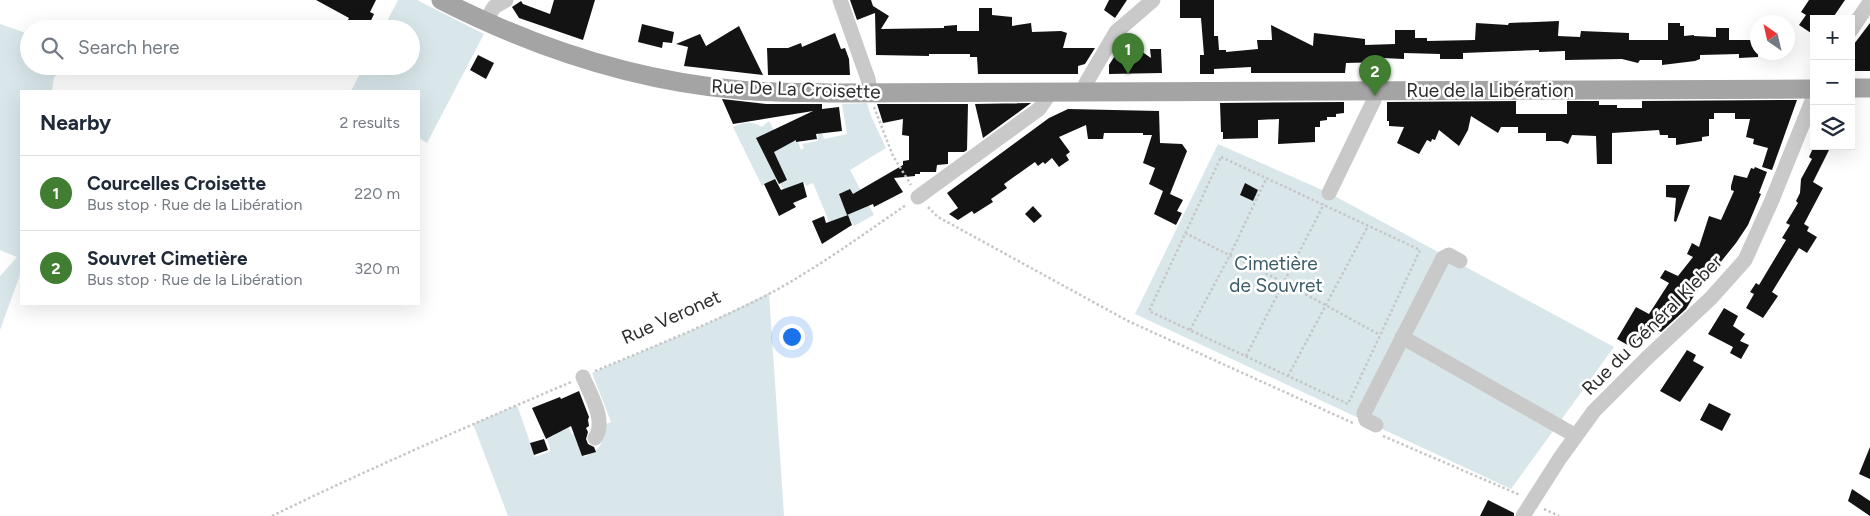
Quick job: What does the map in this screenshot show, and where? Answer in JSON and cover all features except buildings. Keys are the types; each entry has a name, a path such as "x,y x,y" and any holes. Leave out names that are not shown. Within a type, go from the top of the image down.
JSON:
{"main road":[{"name":"Rue De La Croisette","path":"441,0 485,22 529,41 566,54 630,72 681,83 724,89 769,92 1046,92"},
{"path":"1855,88 1870,88"},
{"name":"Rue de la Libération","path":"1046,92 1810,89"}],"street":[{"path":"485,22 494,8 506,0"},
{"path":"840,0 868,79 871,93"},
{"path":"1086,92 1086,83 1116,32 1153,0"},
{"path":"1855,24 1870,2"},
{"path":"1326,199 1374,100 1375,90"},
{"path":"918,197 1039,109 1046,99 1046,92"},
{"name":"Rue du Général Kleber","path":"1523,516 1594,411 1646,358 1711,298 1745,260 1772,200 1810,105"},
{"path":"1377,429 1366,420 1364,412 1443,258 1449,255 1460,261"},
{"path":"1402,337 1576,436"},
{"path":"583,377 599,416 598,434 595,438"}],"path":[{"path":"871,93 872,102 893,156 918,197 938,217 1128,321 1360,426"},
{"path":"1221,158 1266,178 1326,199 1368,226 1420,250 1348,404 1149,311 1221,158"},
{"path":"1190,330 1230,255 1266,178"},
{"name":"Rue Veronet","path":"272,516 472,424 702,326 770,293 833,256 918,197"},
{"path":"1246,356 1326,199"},
{"path":"1288,376 1368,226"},
{"path":"1185,233 1283,282 1380,335"},
{"path":"1377,429 1533,500"}],"green space":[{"path":"398,0 417,0 484,34 427,143 420,139 420,90 352,90 359,75 420,75 420,20 388,20"},
{"path":"0,24 20,31 20,75 57,75 54,77 52,90 20,90 20,275 0,330 0,276 17,257 0,250"},
{"path":"867,103 886,148 850,170 874,215 854,226 848,216 830,224 813,183 806,186 805,183 798,186 788,198 778,179 762,186 733,127 748,123 762,127 769,121 775,132 795,133 801,150 804,148 802,144 818,141 818,134 822,133 824,139 847,134 842,104"},
{"name":"Cimetière de Souvret","path":"1218,144 1329,193 1614,347 1511,489 1135,314"},
{"path":"769,293 784,516 508,516 473,424 517,405 535,457 551,451 547,439 555,435 554,432 568,426 572,435 578,432 577,439 584,457 598,448 602,441 604,425 611,422 592,373 702,326"}],"place":[{"name":"Courcelles Croisette","path":"1128,74"},
{"name":"Souvret Cimetière","path":"1375,96"}]}
